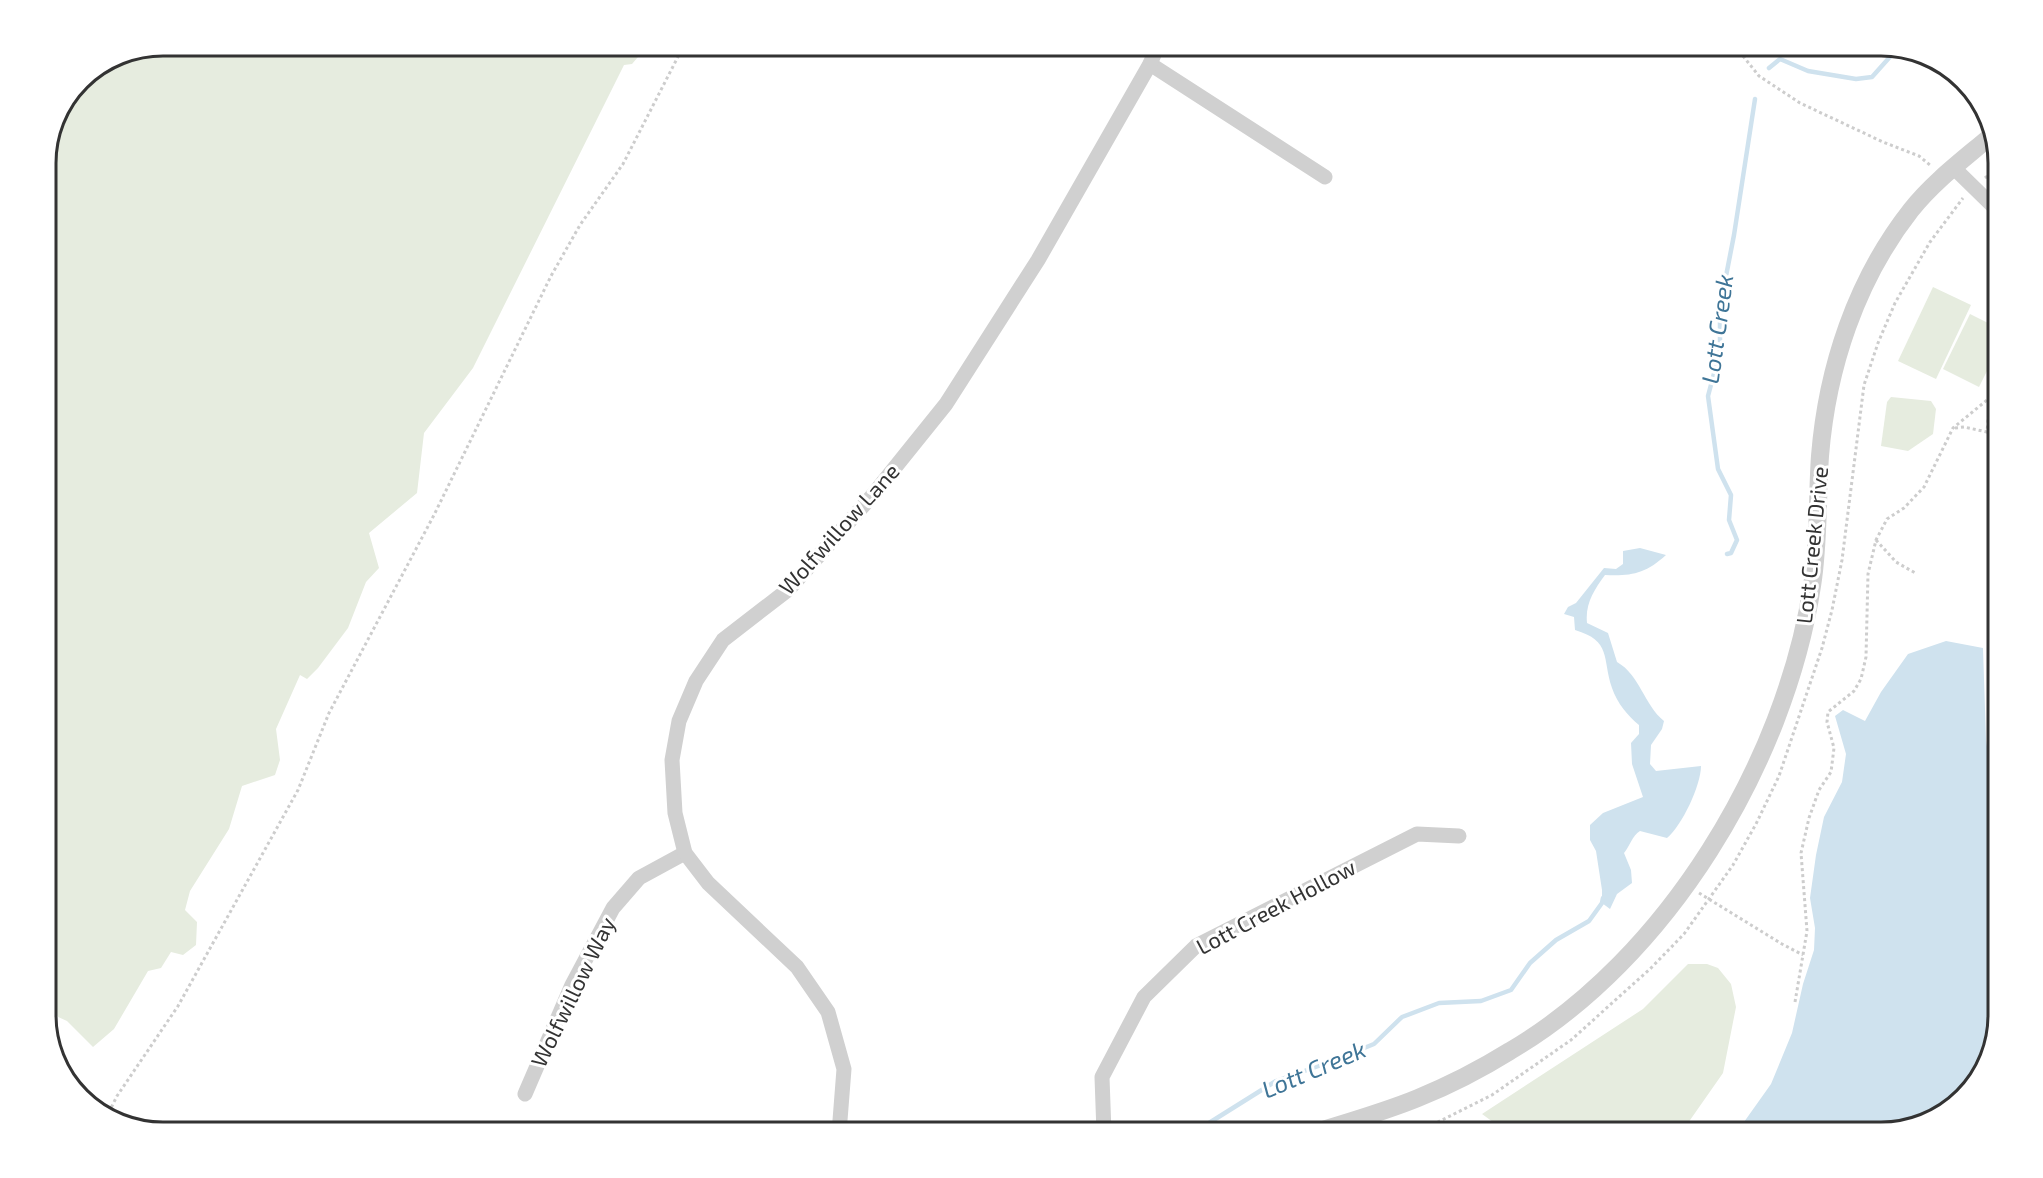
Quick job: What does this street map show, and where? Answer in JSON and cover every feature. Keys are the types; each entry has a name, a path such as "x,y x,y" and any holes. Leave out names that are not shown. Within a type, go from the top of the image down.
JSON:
{"street":[{"name":"Wolfwillow Lane","path":"840,1122 844,1069 828,1012 797,967 708,883 684,853 675,813 672,760 679,721 696,681 723,640 789,590 872,496 946,404 1038,260 1153,56"},
{"path":"1150,64 1325,177"},
{"name":"Lott Creek Drive","path":"1347,1122 1417,1099 1471,1073 1514,1049 1590,992 1649,932 1687,885 1722,832 1748,784 1770,735 1803,635 1813,584 1825,412 1833,369 1849,322 1869,275 1892,236 1913,208 1949,171 1985,141"},
{"path":"1949,171 1987,202"},
{"name":"Lott Creek Hollow","path":"1104,1122 1102,1077 1144,997 1196,946 1417,834 1459,836"},
{"name":"Wolfwillow Way","path":"525,1094 572,984 613,908 639,878 684,853"}],"path":[{"path":"111,1109 178,1006 298,790 329,713 434,515 551,276 580,225 623,164 678,56"},
{"path":"1438,1122 1492,1095 1571,1040 1650,969 1684,934 1733,865 1775,786 1812,680 1832,610 1842,560 1864,384 1878,343 1895,303 1930,242 1964,197 1949,171 1800,103 1759,75 1743,56"},
{"path":"1795,1002 1807,931 1801,853 1809,818 1819,790 1831,772 1834,748 1827,722 1828,712 1854,691 1861,679 1866,657 1868,574 1876,540 1887,519 1904,508 1924,487 1953,428 1987,400"},
{"path":"1953,428 1964,427 1987,432 1987,428"},
{"path":"1876,540 1896,562 1917,574"},
{"path":"1687,885 1708,900 1803,954"}],"shaded area":[{"path":"155,56 638,56 632,64 624,65 473,368 424,433 417,493 369,533 379,568 366,582 348,628 307,679 300,675 276,729 280,760 275,775 242,786 229,829 190,891 185,910 197,922 196,945 183,955 171,952 161,968 148,971 114,1029 93,1047 67,1021 56,1016 56,155 59,135 73,103 92,82 109,70 128,61"},
{"path":"1933,287 1971,305 1936,379 1898,361"},
{"path":"1970,314 1987,323 1987,370 1979,387 1943,369"},
{"path":"1891,397 1931,401 1936,409 1933,434 1908,451 1881,446 1887,402"},
{"path":"1688,964 1707,964 1718,968 1731,984 1736,1007 1723,1073 1689,1122 1493,1122 1482,1114 1643,1009"}],"water":[{"path":"1640,548 1666,555 1645,570 1623,575 1605,575 1591,598 1587,610 1587,623 1608,633 1617,662 1631,674 1651,707 1664,721 1662,729 1651,745 1650,764 1656,771 1701,766 1694,794 1673,832 1667,838 1640,831 1633,838 1624,853 1631,870 1632,883 1617,894 1610,909 1602,903 1596,851 1590,840 1590,825 1603,813 1643,797 1632,764 1631,743 1639,734 1639,725 1623,709 1614,694 1604,652 1600,645 1587,634 1575,630 1574,617 1564,614 1568,607 1576,603 1604,568 1616,569 1623,564 1623,551"},
{"path":"1946,641 1983,648 1988,751 1988,1016 1984,1043 1973,1069 1956,1091 1934,1108 1908,1119 1895,1122 1744,1122 1771,1084 1792,1033 1803,984 1814,950 1815,928 1810,898 1816,855 1824,817 1842,782 1846,754 1835,716 1843,710 1865,721 1881,692 1908,654"}],"waterway":[{"name":"Lott Creek","path":"1769,68 1780,59 1808,71 1856,79 1872,77 1891,56"},
{"name":"Lott Creek","path":"1727,554 1731,553 1737,540 1729,520 1731,495 1718,469 1708,396 1720,351 1720,307 1734,235 1755,99"},
{"name":"Lott Creek","path":"1211,1122 1276,1081 1374,1044 1402,1017 1439,1003 1481,1001 1511,990 1530,963 1556,940 1589,921 1603,898"}]}
